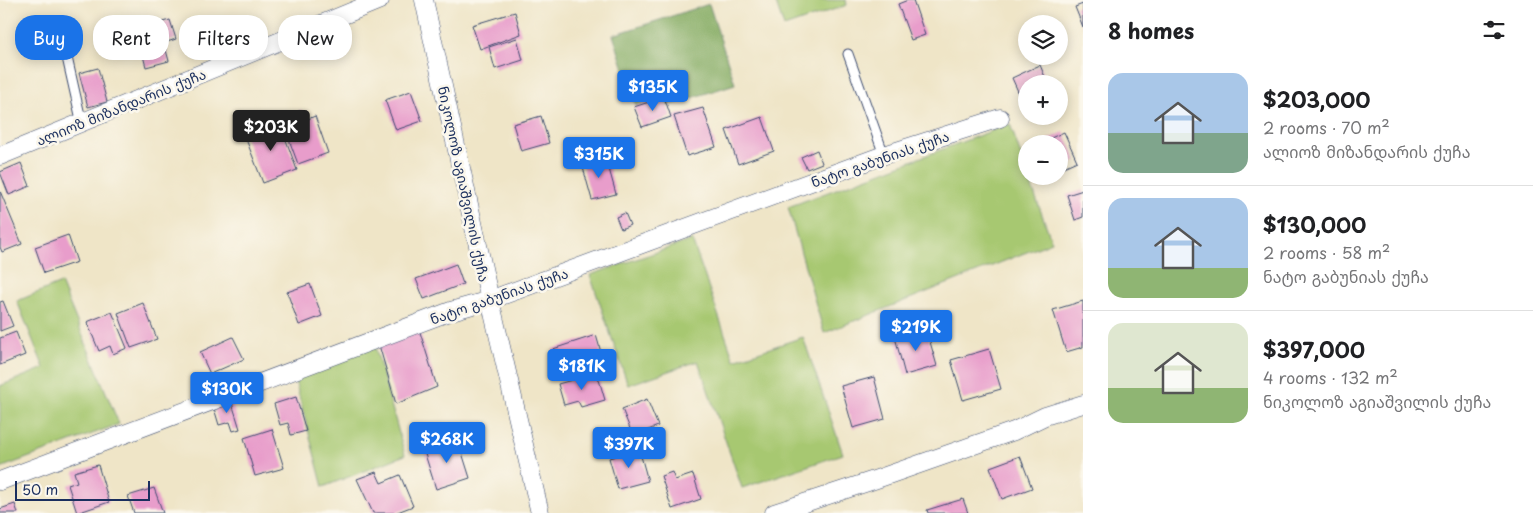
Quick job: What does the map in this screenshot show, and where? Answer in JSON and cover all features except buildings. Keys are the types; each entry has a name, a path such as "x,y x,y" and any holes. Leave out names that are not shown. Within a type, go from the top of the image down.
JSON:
{"street":[{"name":"ალიოზ მიზანდარის ქუჩა","path":"0,156 82,124 380,0"},
{"name":"ნიკოლოზ აგიაშვილის ქუჩა","path":"424,0 490,300 540,513"},
{"name":"ნატო გაბუნიას ქუჩა","path":"0,481 451,311 490,300 884,155 1000,118"},
{"path":"774,513 1014,431 1045,416 1083,404"}],"lane":[{"path":"848,54 884,155"},
{"path":"68,60 82,124"}],"green space":[{"path":"775,0 846,0 847,5 784,27"},
{"path":"709,4 735,84 639,115 613,35"},
{"path":"1010,124 1018,147 1018,185 1031,185 1052,242 824,333 788,207"},
{"path":"692,240 734,360 803,337 843,454 742,488 698,361 628,385 590,275"},
{"path":"61,283 119,424 0,468 0,386 44,368 17,301"},
{"path":"375,346 405,455 323,487 294,377"}]}
